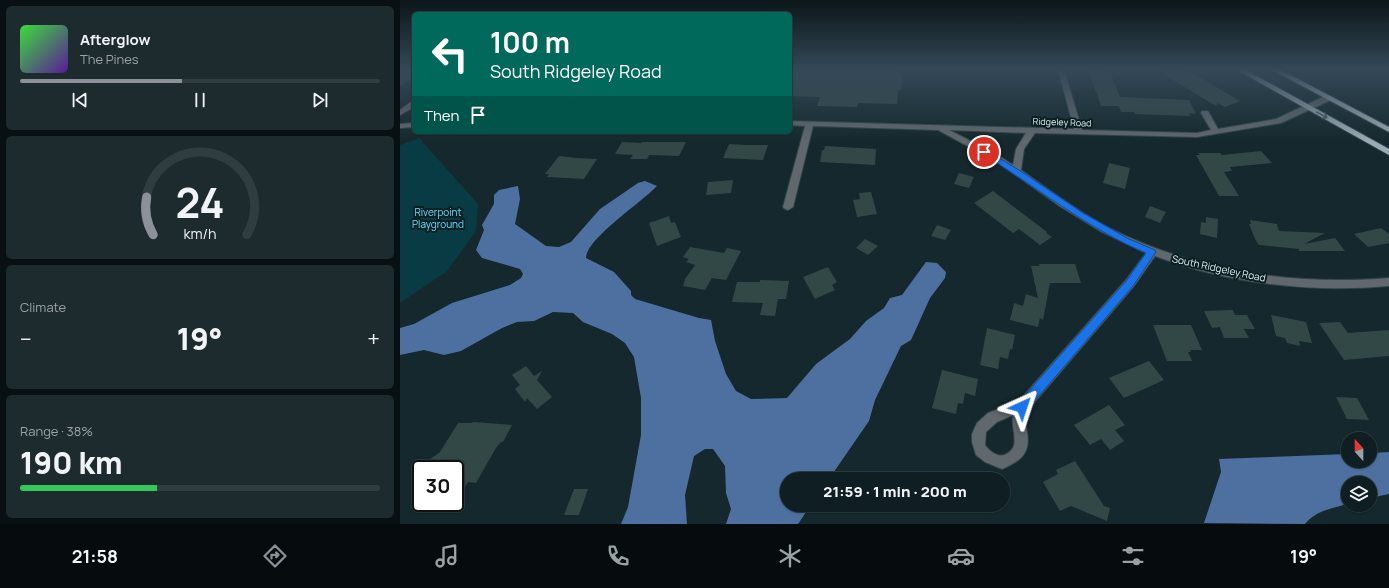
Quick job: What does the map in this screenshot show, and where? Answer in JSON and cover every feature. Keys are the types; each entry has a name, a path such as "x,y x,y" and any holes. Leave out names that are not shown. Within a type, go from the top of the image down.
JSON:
{"main road":[{"path":"1283,93 1389,152"},
{"path":"1320,93 1389,130"}],"street":[{"path":"1068,93 1080,132"},
{"name":"Ridgeley Road","path":"792,123 1197,135 1259,126 1278,121 1328,98"},
{"path":"401,112 412,105"},
{"path":"401,112 412,112"},
{"path":"1205,113 1216,132"},
{"path":"788,207 810,123"},
{"path":"400,126 412,125"},
{"name":"South Ridgeley Road","path":"940,128 1017,171 1080,216 1126,241 1152,252 1190,263 1269,279 1310,284 1349,285 1389,282"},
{"path":"1017,171 1016,159 1019,148 1032,131"},
{"path":"1022,407 1006,411 996,416 980,430 978,436 978,446 981,452 990,458 1002,462 1014,457 1020,449 1022,439 1018,417 1022,407 1115,302 1152,252"}],"green space":[{"name":"Riverpoint Playground","path":"419,138 478,204 476,231 447,271 400,303 400,145"}],"water":[{"path":"645,181 657,186 595,241 588,250 586,258 614,272 631,291 631,295 635,299 699,318 711,320 715,341 726,374 736,391 751,399 787,398 816,364 850,339 866,321 884,308 890,298 902,295 926,262 937,263 946,272 945,278 930,298 911,340 901,346 875,400 869,421 834,472 780,472 780,512 806,512 798,524 726,524 731,509 726,493 725,466 713,449 705,449 694,456 685,495 687,524 621,524 628,507 641,435 641,398 634,357 625,343 612,334 583,322 573,313 553,312 534,321 517,322 502,328 461,351 444,355 424,350 400,355 400,328 414,324 452,303 510,285 521,278 523,274 520,269 482,258 476,250 484,230 482,225 494,204 494,195 499,190 518,186 520,199 515,224 546,246 559,247 571,242 600,209 638,183"},
{"path":"1389,452 1389,494 1377,497 1377,476 1341,476 1341,506 1319,513 1305,524 1204,523 1221,472 1219,459 1341,454 1341,468 1377,468 1377,453"}],"building":[{"path":"792,93 898,93 897,104 858,103 857,107 817,106 820,97 792,96"},
{"path":"1097,93 1119,93 1120,97 1189,100 1196,114 1189,113 1190,116 1135,114 1134,112 1121,112 1119,106 1101,106"},
{"path":"1195,93 1227,93 1240,101 1225,107 1218,103 1216,106"},
{"path":"622,142 686,142 679,156 649,155 647,159 630,159 633,155 615,154"},
{"path":"729,144 768,145 763,160 723,158"},
{"path":"825,146 876,149 875,165 820,162 822,150 824,150"},
{"path":"1261,151 1272,163 1230,167 1232,171 1224,172 1239,196 1219,196 1196,155 1200,155 1198,153 1220,153 1222,155"},
{"path":"559,156 597,159 584,179 547,177 549,174 545,174"},
{"path":"1109,163 1130,168 1125,189 1103,183"},
{"path":"959,173 974,177 969,188 954,184"},
{"path":"733,180 731,193 706,195 708,182"},
{"path":"993,191 1052,237 1040,245 1019,229 1013,233 974,203"},
{"path":"871,192 877,214 857,217 853,200 860,199 859,193"},
{"path":"1150,206 1166,212 1160,223 1145,217"},
{"path":"669,216 671,223 675,222 681,237 657,246 649,223"},
{"path":"1206,217 1218,219 1217,238 1200,234 1201,222 1206,223"},
{"path":"1250,220 1277,224 1279,231 1325,233 1304,244 1335,238 1345,251 1299,251 1299,249 1259,245 1249,224 1251,224"},
{"path":"937,225 951,230 945,240 931,236"},
{"path":"1381,228 1389,234 1389,243 1368,247 1354,234"},
{"path":"865,239 878,246 868,255 856,248"},
{"path":"690,247 724,253 727,248 741,251 726,280 712,278 705,290 683,286 685,279 695,265 686,262 689,259 683,257"},
{"path":"1039,264 1075,264 1081,283 1050,283 1043,320 1040,318 1038,327 1010,320 1014,303 1023,306 1026,294 1038,298 1031,266 1040,266"},
{"path":"828,267 837,282 832,285 835,290 815,299 803,277"},
{"path":"760,280 789,281 786,299 778,299 775,316 760,315 763,303 732,302 737,282 760,282"},
{"path":"1233,310 1235,315 1247,315 1255,329 1244,329 1249,338 1224,338 1220,327 1212,328 1204,311"},
{"path":"1271,315 1306,322 1312,343 1299,341 1300,346 1287,343 1285,338 1276,336"},
{"path":"1340,322 1348,333 1389,330 1389,356 1344,360 1319,323"},
{"path":"1153,325 1191,325 1202,350 1190,350 1191,352 1188,352 1192,361 1167,361"},
{"path":"987,328 1015,335 1012,350 1010,349 1008,359 1000,357 998,369 980,365"},
{"path":"1149,361 1164,380 1124,398 1109,378"},
{"path":"526,366 534,376 542,371 537,380 552,397 537,409 527,398 525,402 515,389 520,385 512,375"},
{"path":"942,370 978,379 975,396 965,393 963,404 958,403 956,414 932,408"},
{"path":"1336,397 1357,398 1369,420 1347,419"},
{"path":"1109,405 1125,425 1115,430 1124,441 1110,450 1101,439 1090,445 1074,425"},
{"path":"458,423 512,425 503,442 501,442 496,448 476,483 468,482 464,489 464,460 429,460 440,452"},
{"path":"1075,461 1104,506 1110,508 1107,521 1071,506 1060,511 1043,482 1058,474 1056,470"},
{"path":"574,489 588,489 579,515 564,515"}],"route":[{"path":"984,152 1017,171 1068,209 1103,230 1152,252 1130,283 1089,332 1022,407"}]}
